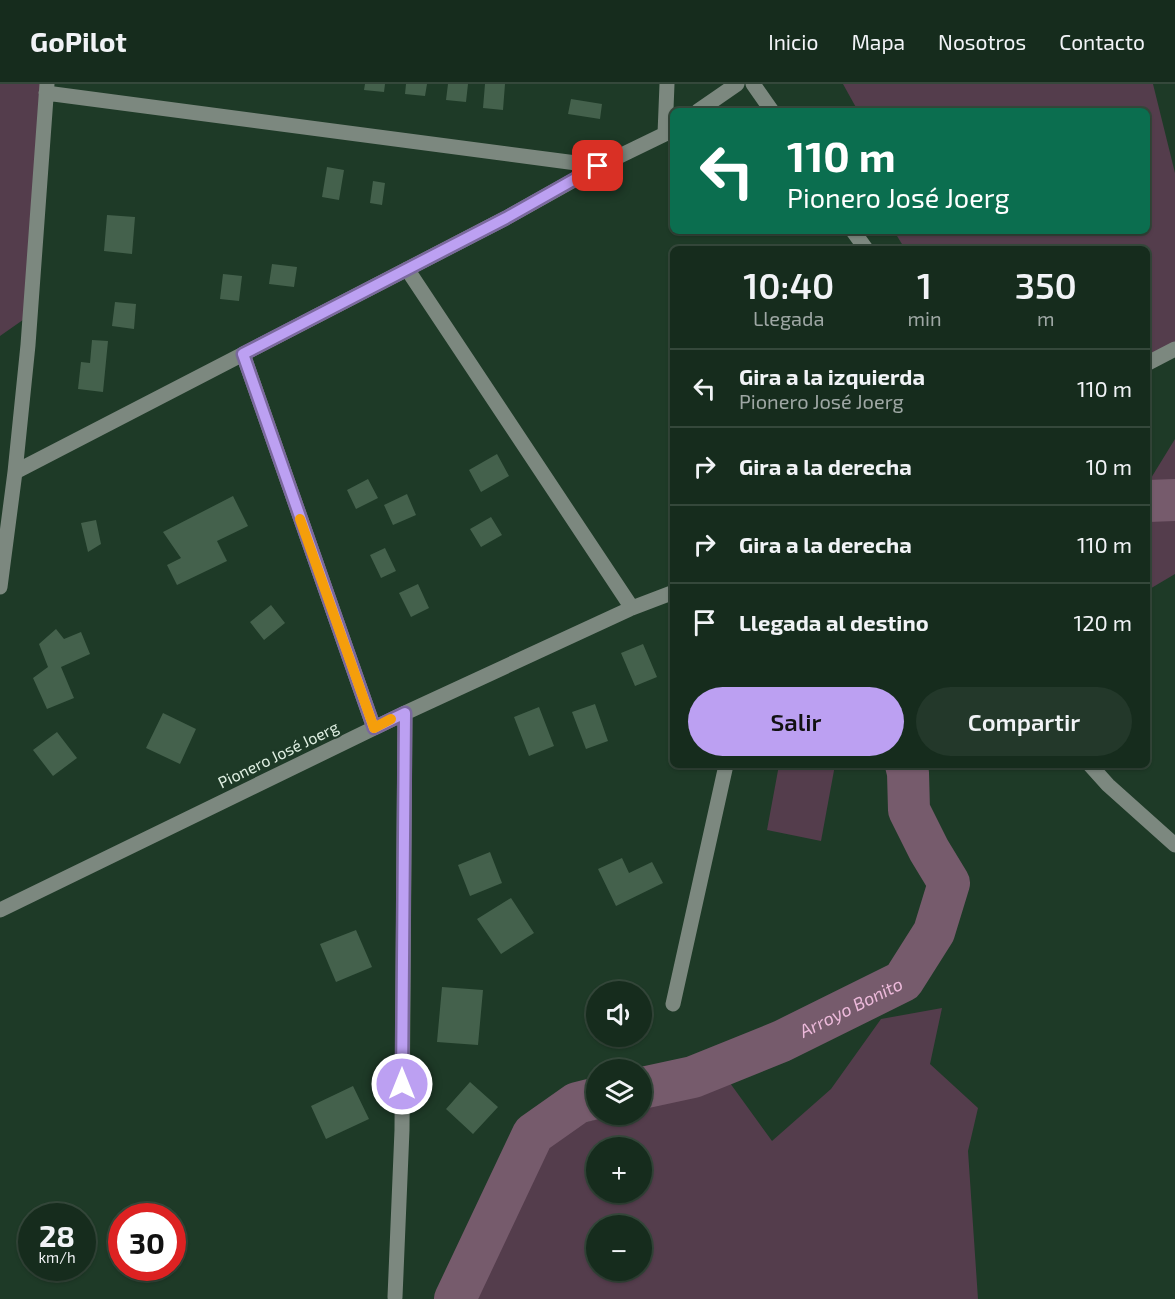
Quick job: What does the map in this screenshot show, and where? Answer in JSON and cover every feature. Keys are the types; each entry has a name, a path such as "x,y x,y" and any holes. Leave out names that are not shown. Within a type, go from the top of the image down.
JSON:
{"street":[{"path":"15,472 669,131 667,84"},
{"path":"702,108 737,84"},
{"path":"753,84 770,108"},
{"path":"0,587 28,345 47,88 598,166"},
{"path":"407,269 632,608"},
{"path":"1150,362 1175,349"},
{"path":"243,354 374,728"},
{"name":"Pionero José Joerg","path":"0,910 405,713 632,608 670,594"},
{"path":"395,1297 402,1130 405,713"},
{"path":"673,1004 725,768"},
{"path":"1093,768 1108,785 1175,845"}],"shaded area":[{"path":"0,84 50,84 30,315 0,336"},
{"path":"843,84 1153,84 1175,173 1175,347 1150,356 1150,246 903,246 896,234 1150,234 1150,108 856,108"},
{"path":"1175,439 1175,574 1150,589 1150,480"},
{"path":"778,768 834,768 821,841 767,830"},
{"path":"942,1008 930,1064 978,1108 968,1151 978,1299 471,1299 508,1198 556,1130 586,1122 586,1125 652,1125 652,1104 730,1083 772,1141 831,1089 881,1019"}],"building":[{"path":"365,84 385,84 384,92 364,90"},
{"path":"406,84 427,84 425,96 405,94"},
{"path":"448,84 468,84 466,102 446,100"},
{"path":"485,84 505,84 503,110 483,108"},
{"path":"571,99 602,104 600,119 568,114"},
{"path":"327,167 344,170 339,200 322,197"},
{"path":"373,181 385,183 382,205 370,203"},
{"path":"107,215 135,217 132,254 104,251"},
{"path":"272,264 297,267 294,287 269,284"},
{"path":"223,274 242,276 239,301 220,299"},
{"path":"115,302 136,304 134,329 112,326"},
{"path":"92,340 108,341 103,392 78,389 81,362 90,363"},
{"path":"497,454 509,476 481,492 469,470"},
{"path":"368,479 378,498 356,509 347,490"},
{"path":"407,494 416,515 393,525 384,505"},
{"path":"233,496 248,526 217,541 227,561 177,585 167,565 181,558 163,532"},
{"path":"491,517 502,535 481,547 470,529"},
{"path":"96,520 101,544 88,552 81,523"},
{"path":"385,548 396,571 381,578 370,555"},
{"path":"418,584 429,608 411,617 399,593"},
{"path":"271,605 285,623 264,640 250,622"},
{"path":"56,629 64,639 81,632 90,654 61,667 74,698 47,709 33,678 48,667 39,644"},
{"path":"643,644 657,677 635,686 621,653"},
{"path":"595,704 608,741 586,749 572,712"},
{"path":"539,707 554,746 529,756 514,717"},
{"path":"163,713 196,729 180,764 146,748"},
{"path":"57,732 77,758 53,776 33,750"},
{"path":"490,852 502,883 470,896 458,865"},
{"path":"622,858 629,873 652,862 663,883 616,906 598,869"},
{"path":"511,898 534,933 501,954 477,919"},
{"path":"356,930 372,967 336,982 320,944"},
{"path":"442,987 483,990 478,1045 437,1042"},
{"path":"470,1082 498,1107 473,1134 446,1109"},
{"path":"353,1086 369,1119 326,1139 311,1106"}],"waterway":[{"name":"Arroyo Bonito","path":"1150,501 1175,500"},
{"name":"Arroyo Bonito","path":"652,1086 693,1077 782,1041 903,981 934,932 949,883 909,810 907,768"},
{"name":"Arroyo Bonito","path":"455,1299 533,1134 577,1103 586,1101"}],"slow traffic":[{"path":"300,519 374,728 391,719"}],"route":[{"path":"402,1084 405,713 374,728 243,354 506,218 598,166"}]}
